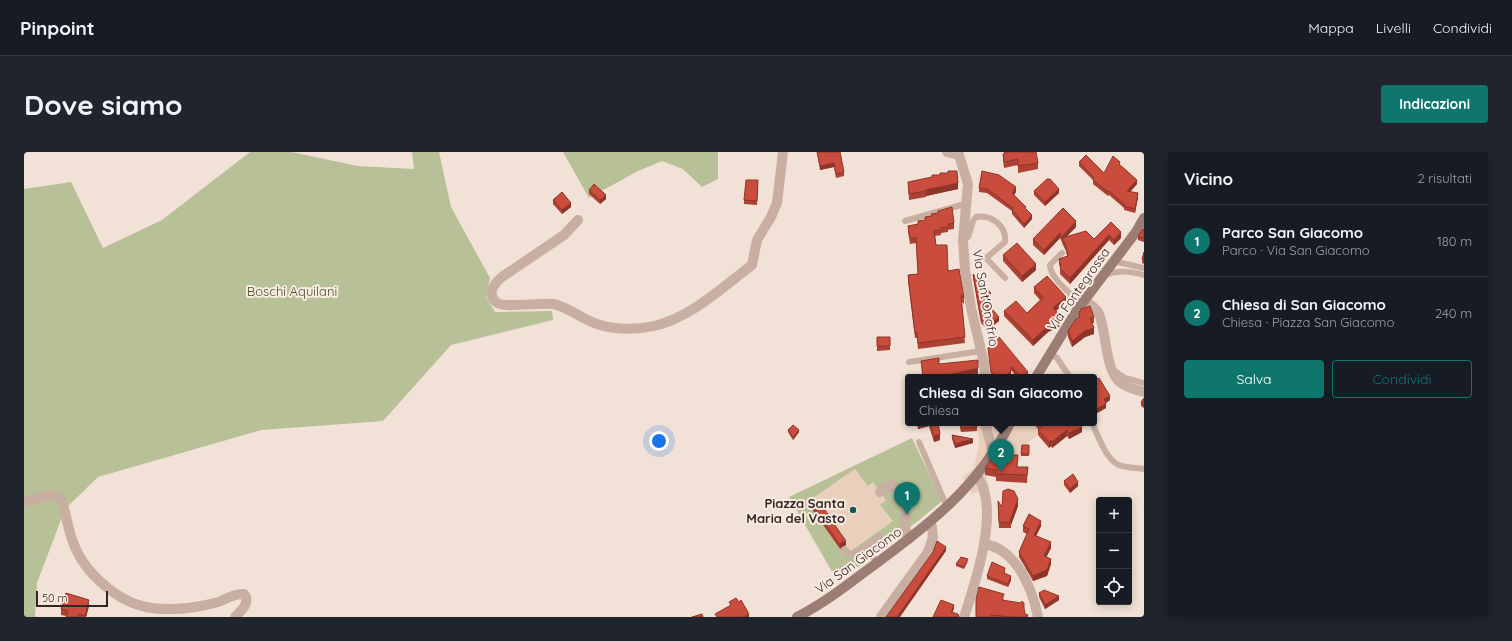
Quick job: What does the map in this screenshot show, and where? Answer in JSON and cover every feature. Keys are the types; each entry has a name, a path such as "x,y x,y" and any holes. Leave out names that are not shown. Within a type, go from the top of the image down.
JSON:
{"street":[{"path":"578,220 564,235 502,277 495,284 492,291 493,299 497,304 507,306 543,303 559,305 596,324 614,328 635,329 660,324 689,311 752,265 757,240 771,217 776,203 783,152"},
{"path":"947,152 958,154"},
{"name":"Via Sant'Onofrio","path":"958,154 968,184 965,204 963,240 965,270 985,374"},
{"name":"Via Fontegrossa","path":"1038,374 1082,302 1143,222"},
{"path":"1082,302 1098,312 1112,369 1120,383 1144,392"},
{"path":"986,426 993,452"},
{"name":"Via San Giacomo","path":"797,617 828,599 909,539 947,507 976,475 993,452 1008,426"},
{"path":"964,617 985,544 986,502 981,482 976,475"},
{"path":"880,492 892,485 901,492 906,507 906,532 909,539"},
{"path":"24,502 50,496 60,498 72,542 79,558 90,573 110,590 127,600 140,606 152,609 196,607 216,602 236,594 244,594 247,601 236,617"},
{"path":"881,617 928,552 933,537 930,522"},
{"path":"985,544 999,549 1019,569 1029,585 1038,617"}],"lane":[{"path":"905,220 965,204"},
{"path":"963,240 968,237 976,217 983,216 990,218 1002,228 1006,235 1005,242 986,258 1005,278"},
{"path":"1062,253 1050,265 1050,270 1054,277 1082,302"},
{"path":"1113,261 1144,268"},
{"path":"1102,276 1115,272 1130,272 1144,275"},
{"path":"909,362 981,351"},
{"path":"1050,354 1057,358 1068,374"},
{"path":"1112,369 1125,378 1144,383"},
{"path":"1094,426 1110,458 1117,464 1125,467 1144,469"},
{"path":"919,442 947,507"},
{"path":"845,550 850,555 854,552 857,553 880,536"},
{"path":"866,547 877,563"}],"green space":[{"name":"Boschi Aquilani","path":"250,152 291,152 358,166 414,169 412,152 439,152 451,207 490,278 486,297 495,312 552,311 553,320 451,345 383,421 261,430 98,477 65,509 37,583 36,617 24,617 24,189 71,182 103,248 162,220"},
{"path":"563,152 718,152 718,179 702,187 683,169 662,161 636,172 589,198"},
{"path":"912,438 942,501 838,582 789,497","holes":["873,483 885,500 880,504 851,551 846,545 840,549 807,502 868,486"]}],"shaded area":[{"path":"977,426 1036,426 1041,432 1022,447 1021,456 1012,462 985,466 985,475 990,488 972,494 963,477 974,468 979,444"},
{"name":"Piazza Santa Maria del Vasto","path":"855,469 868,486 873,482 886,500 880,505 893,521 851,551 817,504 811,508 807,502"}],"building":[{"path":"817,152 840,152 844,172 836,174 834,163 820,166"},
{"path":"1004,152 1036,152 1038,163 1018,166 1018,159 1004,162"},
{"path":"1086,155 1104,173 1113,156 1120,162 1119,164 1137,180 1127,191 1138,193 1135,209 1124,206 1125,205 1109,191 1108,192 1093,180 1094,178 1079,162"},
{"path":"948,171 957,171 958,183 909,194 908,182 932,177 932,175 940,175 940,173 948,173"},
{"path":"982,171 999,175 1016,187 1012,193 1032,215 1024,224 1012,210 1013,208 987,189 979,188"},
{"path":"1047,179 1050,179 1059,189 1045,202 1034,191"},
{"path":"746,180 758,180 757,201 744,200"},
{"path":"594,184 606,195 600,200 589,190"},
{"path":"562,192 571,203 562,210 553,200"},
{"path":"952,207 954,223 948,224 948,227 941,228 941,230 934,231 936,245 947,245 948,271 959,269 964,298 961,295 965,337 918,343 917,332 915,333 908,275 918,274 916,238 910,238 908,226 918,224 918,221 925,220 925,217 932,216 931,214 938,213 938,211"},
{"path":"1063,208 1076,221 1062,237 1060,233 1044,250 1033,239"},
{"path":"1111,222 1121,232 1114,240 1109,235 1070,278 1060,268 1059,259 1068,256 1066,246 1062,238 1086,231 1094,239"},
{"path":"1143,229 1144,230 1144,238 1138,236"},
{"path":"1017,243 1036,264 1022,276 1003,255"},
{"path":"973,274 991,293 984,300 999,317 990,324 988,321 986,323 981,319"},
{"path":"1047,276 1066,297 1053,308 1062,317 1059,321 1048,326 1033,340 1004,311 1016,301 1027,313 1043,298 1034,287"},
{"path":"1090,306 1094,317 1090,318 1094,328 1085,331 1072,341 1068,331 1076,319 1080,317 1079,313 1081,309"},
{"path":"877,337 890,337 890,346 877,346"},
{"path":"999,337 1028,372 1026,374 1018,374 1011,366 1011,371 1008,374 993,374 991,372 988,348"},
{"path":"939,358 939,364 978,360 978,368 952,374 923,374 921,361"},
{"path":"1099,378 1110,396 1104,399 1106,404 1097,409 1097,379"},
{"path":"793,425 799,430 793,438 788,430"},
{"path":"931,426 939,426 940,434 934,436"},
{"path":"961,426 977,426 977,427 961,428"},
{"path":"1040,426 1082,427 1069,433 1067,430 1052,442 1051,440 1049,442 1038,430"},
{"path":"952,435 973,439 955,444"},
{"path":"1022,445 1029,445 1029,454 1021,454"},
{"path":"1005,455 1018,455 1017,467 1028,467 1027,475 996,474 996,470 985,468 992,458 1005,459"},
{"path":"1073,474 1078,482 1070,489 1064,481"},
{"path":"1008,489 1014,491 1018,499 1010,521 1011,522 999,522 998,501 1002,507 1003,491"},
{"path":"817,500 835,523 834,524 846,541 842,542 840,545 811,504"},
{"path":"1029,514 1041,521 1034,535 1051,542 1044,556 1051,559 1047,570 1033,576 1019,552 1029,529 1023,526"},
{"path":"937,541 946,547 897,617 886,617 933,552"},
{"path":"961,557 968,559 964,567 956,564"},
{"path":"992,562 1005,568 1004,573 1011,576 1008,584 987,576"},
{"path":"979,587 1004,594 1002,600 1021,603 1022,601 1024,603 1025,614 1028,615 1027,617 991,615 991,617 976,617 976,599"},
{"path":"1044,590 1059,596 1045,605 1039,593"},
{"path":"66,593 89,600 85,616 79,614 78,617 66,617 68,611 61,609"},
{"path":"736,598 739,602 741,600 749,614 743,617 717,617 715,614 731,605 729,602"},
{"path":"941,600 954,605 951,612 958,614 959,617 933,617"},
{"path":"702,614 703,617 692,617"}],"place":[{"name":"Chiesa di San Giacomo","path":"1001,472"},
{"name":"Piazza Santa Maria del Vasto","path":"853,510"},
{"name":"Parco San Giacomo","path":"907,515"}]}
